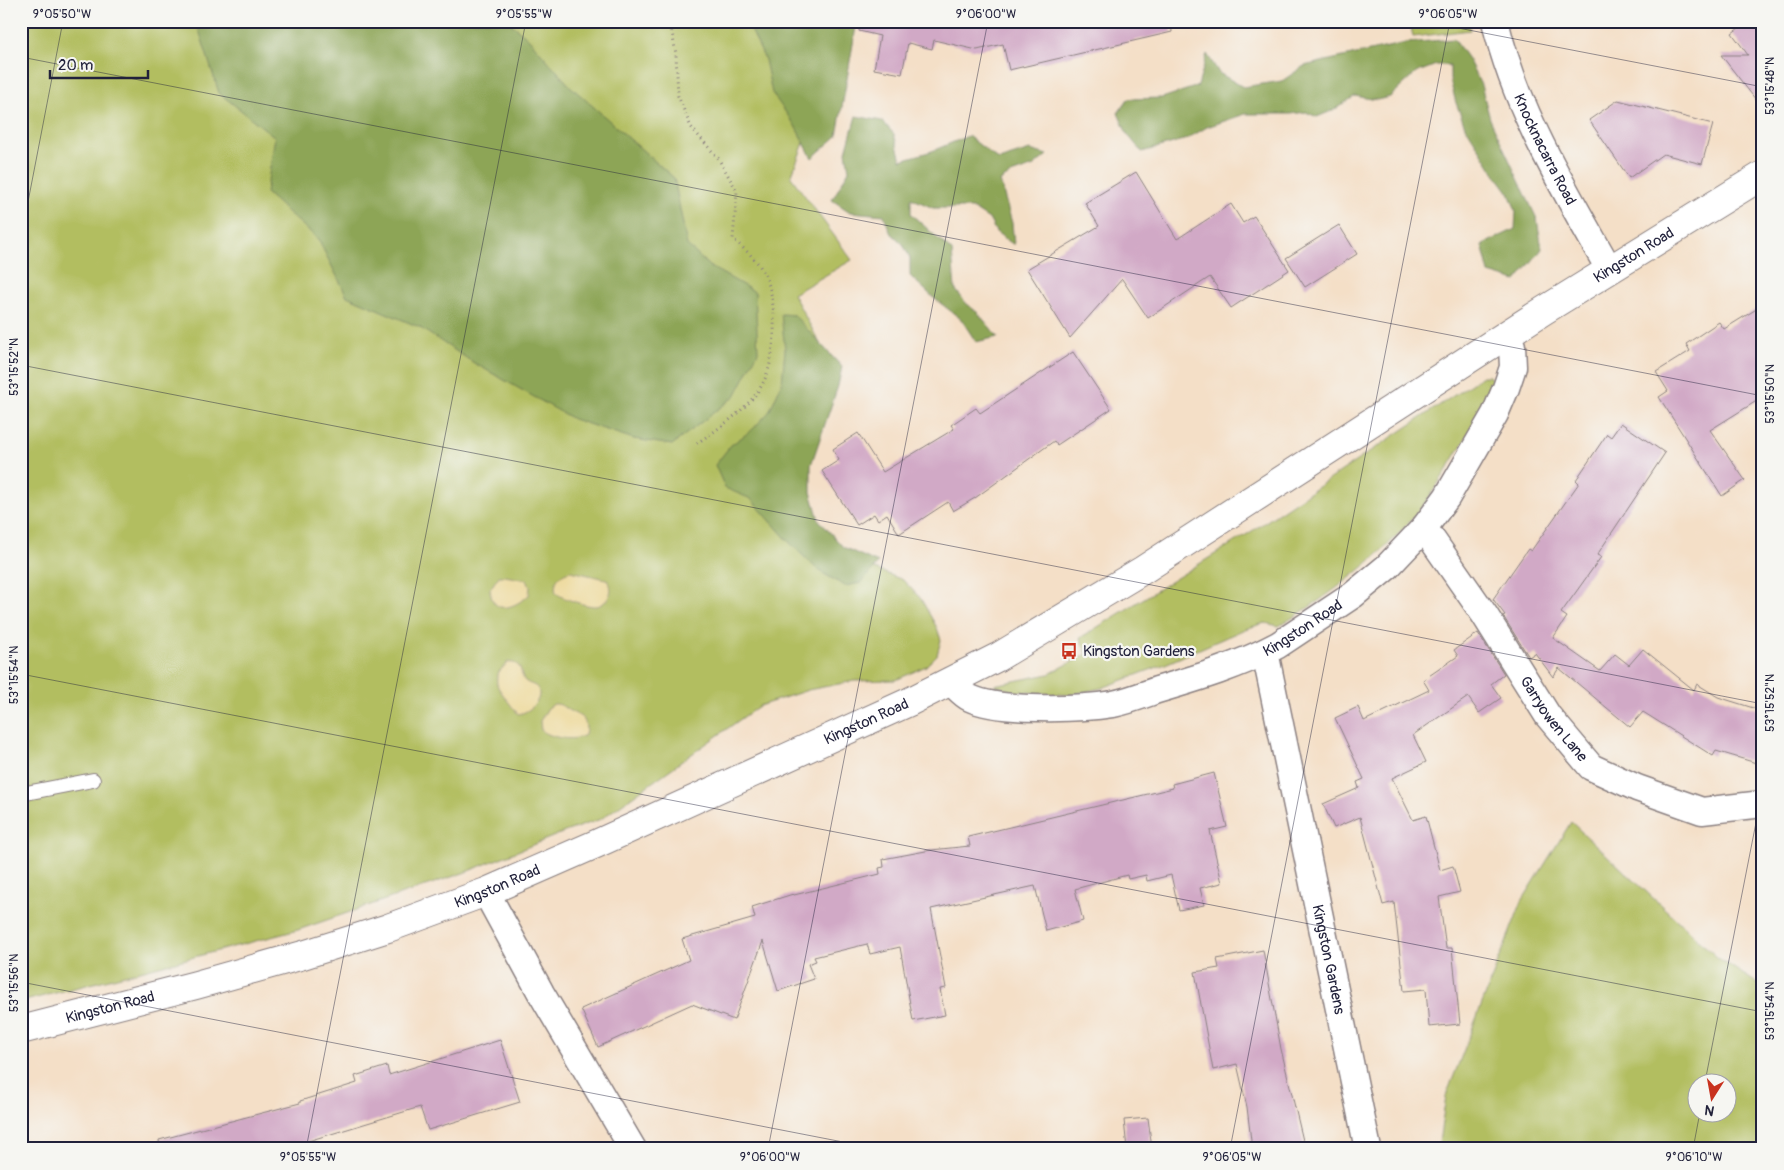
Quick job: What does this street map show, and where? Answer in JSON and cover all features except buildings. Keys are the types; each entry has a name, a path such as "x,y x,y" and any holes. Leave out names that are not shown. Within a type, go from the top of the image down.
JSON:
{"main road":[{"name":"Kingston Road","path":"21,1030 303,955 388,928 486,892 909,702 998,656 1143,570 1609,269 1763,175"}],"street":[{"name":"Knocknacarra Road","path":"1494,21 1512,77 1531,126 1609,269"},
{"name":"Kingston Road","path":"950,680 969,698 988,703 1048,707 1114,704 1186,682 1265,652 1322,617 1387,567 1424,528 1447,498 1495,414 1506,388 1513,367 1512,346 1506,336"},
{"name":"Garryowen Lane","path":"1424,528 1484,614 1548,716 1591,767 1637,788 1702,811 1754,804"},
{"name":"Kingston Gardens","path":"1265,652 1368,1149"},
{"path":"486,892 541,993 633,1149"}],"lane":[{"path":"21,794 93,780"}],"path":[{"path":"670,21 676,54 678,96 691,127 718,158 737,191 733,239 750,254 764,273 774,308 772,352 764,382 749,401 725,424 694,445"}],"green space":[{"path":"21,21 761,21 810,127 791,177 852,260 793,294 836,373 801,484 825,542 867,566 903,580 921,599 937,628 941,640 937,655 926,666 896,680 854,681 808,690 759,706 601,819 466,872 298,930 21,1002"},
{"path":"191,21 508,21 528,38 570,86 674,178 687,245 709,266 755,292 758,352 735,396 672,445 634,439 573,419 474,363 419,327 347,296 318,239 266,193 275,137 219,93 199,30"},
{"path":"747,21 857,21 837,136 812,158 794,124 772,93 765,60"},
{"path":"1410,21 1468,21 1470,30 1413,37"},
{"path":"1454,39 1468,59 1481,85 1490,119 1537,219 1542,249 1516,281 1489,273 1482,245 1515,229 1516,211 1509,193 1465,126 1450,80 1450,65 1436,65 1416,73 1390,97 1377,100 1355,96 1334,110 1317,117 1306,112 1291,114 1245,114 1207,127 1187,139 1142,152 1127,134 1118,113 1128,99 1162,98 1198,86 1207,54 1219,73 1243,87 1282,81 1304,66 1356,54 1406,43"},
{"path":"856,116 882,121 894,134 901,160 932,151 968,136 999,160 1030,150 1047,155 1034,166 1011,174 1000,181 1012,223 1014,245 996,232 989,219 972,208 933,208 911,198 911,214 952,251 955,289 998,337 976,342 961,319 910,276 910,258 903,244 890,232 884,215 850,212 832,200 849,170 846,152"},
{"path":"781,314 794,315 842,367 838,386 811,465 811,492 819,520 843,547 878,563 861,583 845,586 819,571 791,544 751,499 725,488 715,465 731,445 752,430 769,412 782,383 785,350"},
{"path":"1483,376 1489,376 1493,383 1491,395 1446,472 1414,516 1398,535 1361,569 1320,600 1279,626 1265,623 1245,629 1163,665 1102,688 1069,695 1011,691 994,685 1049,674 1087,654 1080,638 1249,533"},
{"path":"1571,822 1718,958 1763,987 1763,1149 1438,1149 1446,1096 1522,901"}],"sand":[{"path":"571,571 606,579 611,591 608,599 597,606 593,606 570,600 556,593 555,585 560,576"},
{"path":"499,576 527,580 530,587 529,595 511,606 499,607 492,598 490,589"},
{"path":"508,662 514,663 519,667 525,681 535,686 539,693 534,706 518,714 497,685 497,674"},
{"path":"554,704 560,705 584,720 585,735 569,739 551,735 541,730 540,721 548,708"}],"place":[{"name":"Kingston Gardens","path":"1069,651"}]}
